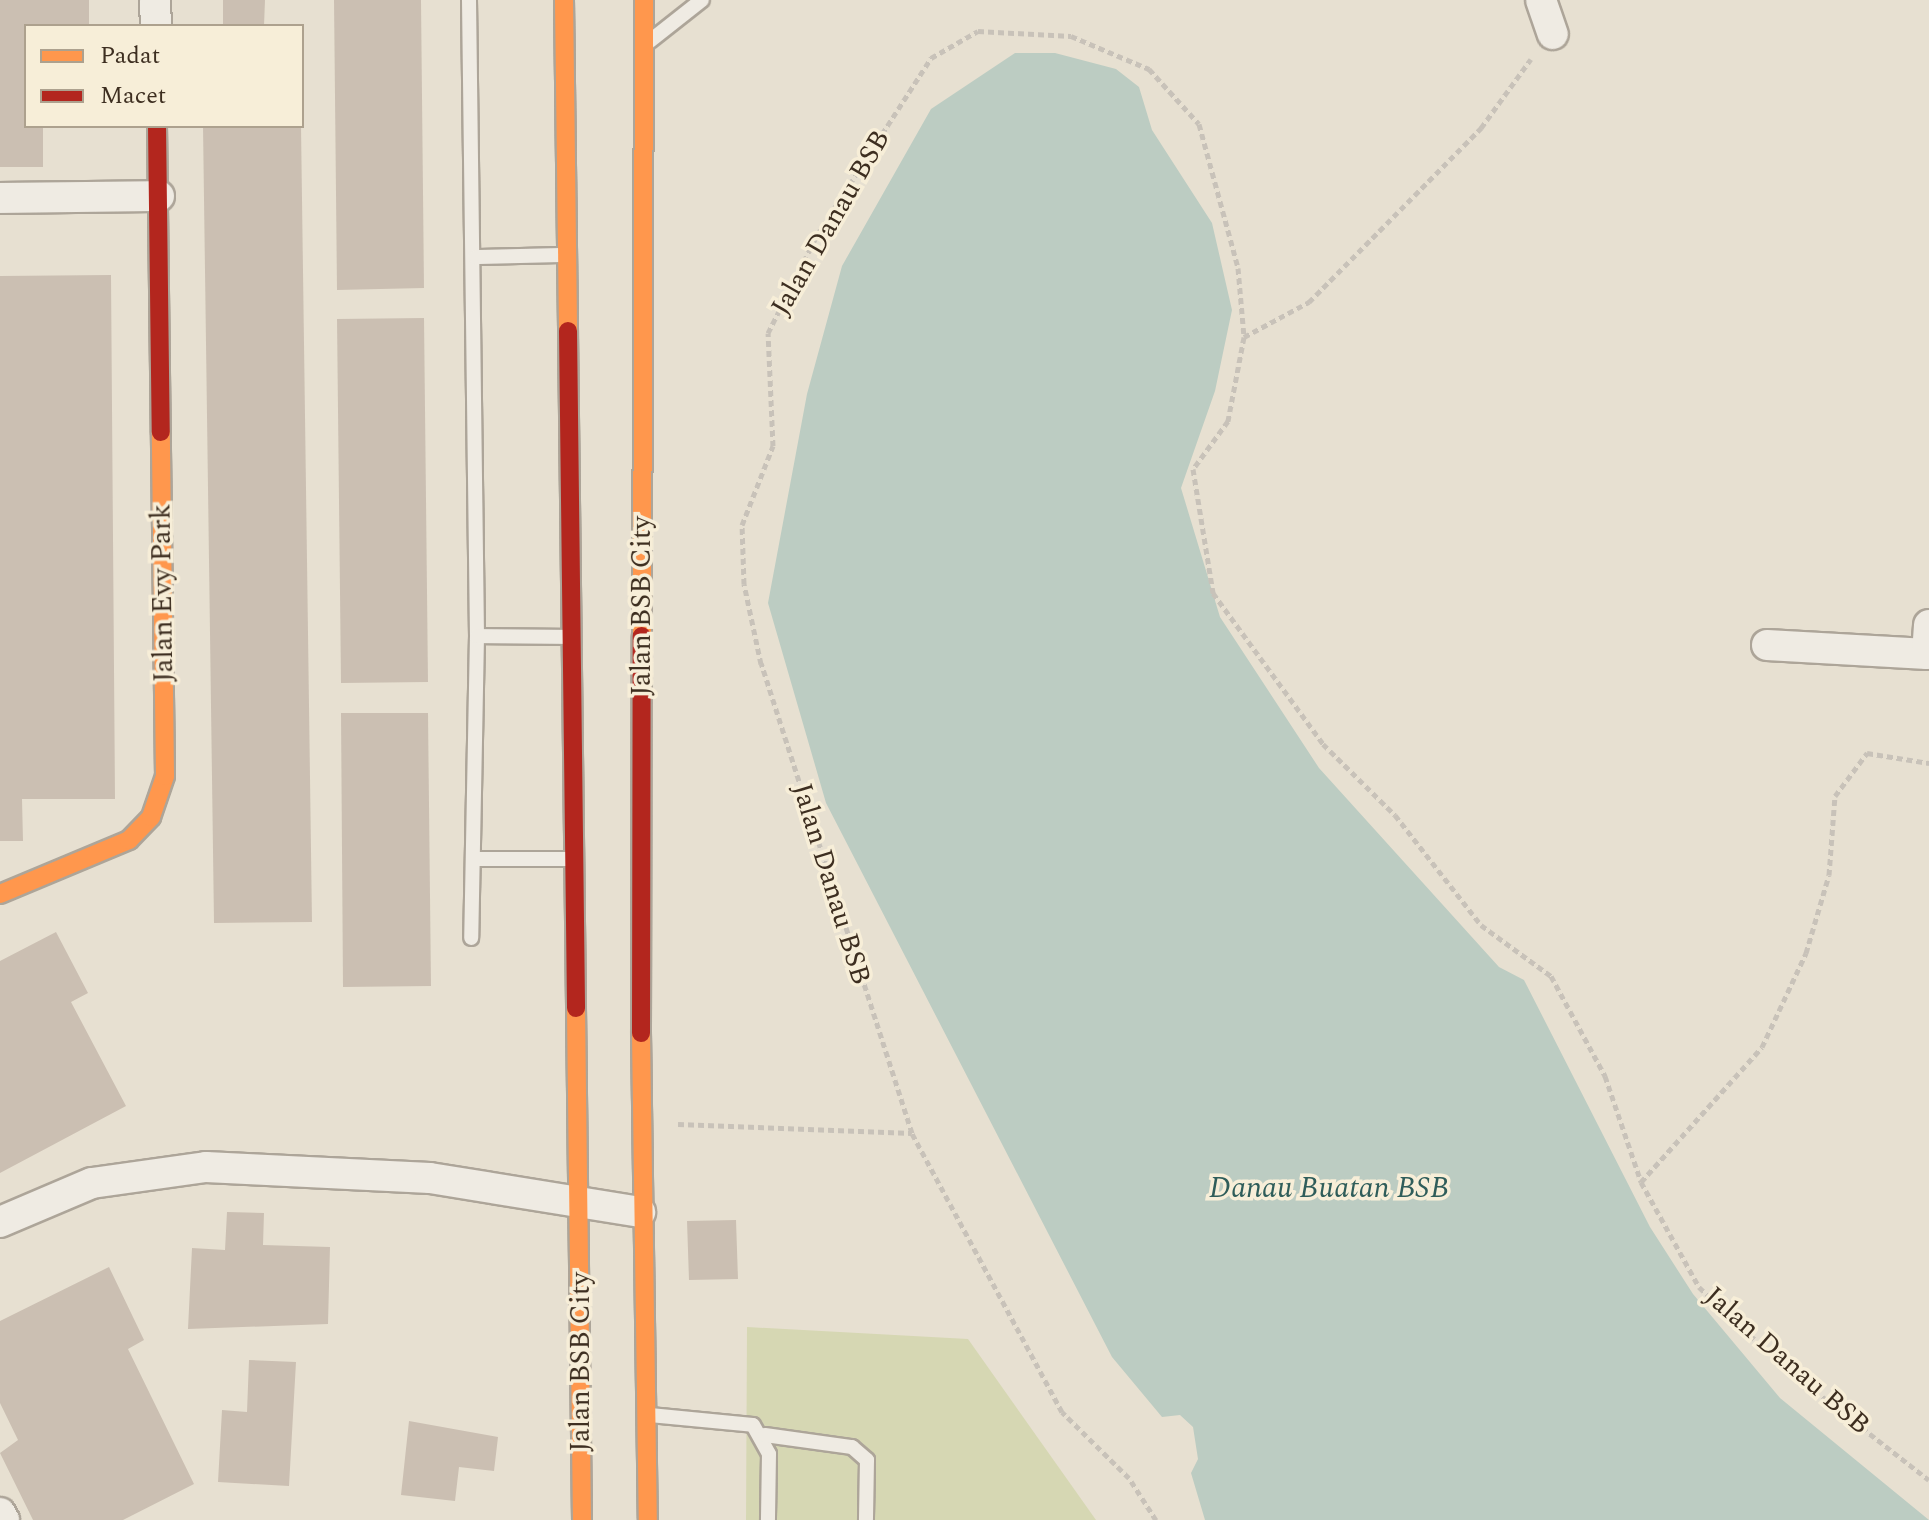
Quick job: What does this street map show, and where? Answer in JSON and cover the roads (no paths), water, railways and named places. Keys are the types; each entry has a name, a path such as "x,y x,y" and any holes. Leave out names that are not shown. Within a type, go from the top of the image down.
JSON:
{"street":[{"path":"155,0 156,24"},
{"name":"Jalan BSB City","path":"564,0 582,1520"},
{"name":"Jalan BSB City","path":"644,0 640,1212 650,1415 648,1520"},
{"path":"1541,0 1553,34"},
{"name":"Jalan Evy Park","path":"0,894 129,840 151,817 165,776 157,128"},
{"path":"0,198 159,196"},
{"path":"1767,645 1928,647"},
{"path":"0,1222 92,1183 206,1167 430,1178 640,1212"},
{"path":"0,1513 4,1520"}],"lane":[{"path":"469,0 476,257 477,636 471,938"},
{"path":"644,46 702,0"},
{"path":"476,257 567,255"},
{"path":"477,636 573,637"},
{"path":"474,859 576,860"},
{"path":"650,1415 753,1425 765,1435 852,1447 867,1460 866,1520"},
{"path":"765,1435 768,1520"}],"water":[{"name":"Danau Buatan BSB","path":"1015,53 1055,53 1116,69 1139,87 1152,130 1212,223 1232,310 1215,391 1181,488 1220,617 1319,768 1499,967 1524,980 1650,1227 1693,1294 1780,1398 1929,1520 1205,1520 1191,1473 1198,1459 1193,1427 1180,1415 1162,1417 1112,1357 826,803 768,603 807,394 842,266 931,109"}]}
